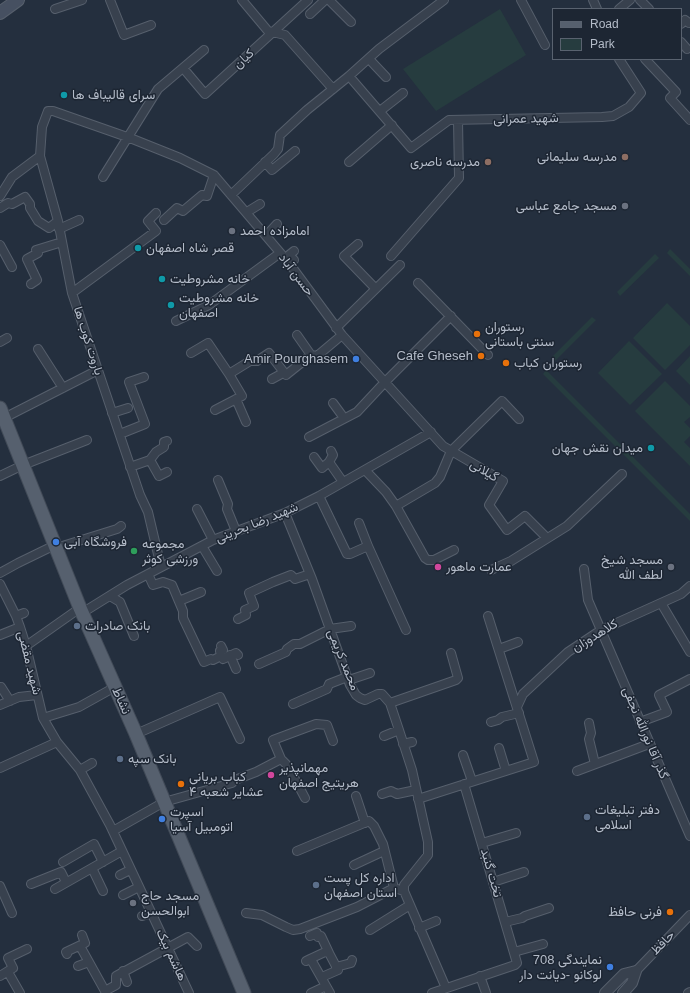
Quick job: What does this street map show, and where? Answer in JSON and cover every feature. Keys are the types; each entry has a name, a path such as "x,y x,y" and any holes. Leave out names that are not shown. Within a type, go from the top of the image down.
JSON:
{"main road":[{"path":"0,13 15,1"},
{"name":"نشاط","path":"2,413 81,610 136,734 244,993"}],"street":[{"path":"55,9 82,0"},
{"path":"110,0 124,35 151,25"},
{"path":"242,0 268,31 285,35 333,89"},
{"name":"کیان","path":"183,68 205,94 308,0"},
{"path":"310,14 325,0"},
{"path":"329,0 351,22"},
{"path":"231,195 274,154 278,149 280,135 307,110 349,76 379,49 444,0"},
{"path":"521,0 545,45"},
{"path":"620,8 630,0"},
{"path":"640,0 648,8"},
{"path":"682,43 687,49"},
{"path":"103,177 127,136 158,89 204,50"},
{"path":"368,59 386,77"},
{"name":"شهید عمرانی","path":"392,125 412,148 449,120 613,116 630,107 641,93 621,60"},
{"path":"646,60 676,92 670,98 690,120"},
{"path":"349,76 392,125 350,162"},
{"path":"380,111 403,93"},
{"name":"حسن آباد","path":"48,111 127,136 180,158 214,175 289,263 342,335 443,446 451,451"},
{"name":"باروت کوب ها","path":"48,111 42,126 40,156 59,225 72,293 130,467 148,512 161,567"},
{"path":"391,256 459,178 458,120"},
{"path":"265,162 272,170 295,151"},
{"path":"2,192 12,177 40,156"},
{"path":"164,220 178,208 183,211 202,194 207,196 214,175"},
{"path":"46,178 54,184"},
{"path":"0,208 8,203 12,204 25,197 38,221 49,228 79,220"},
{"path":"247,212 260,204"},
{"path":"72,293 156,231 148,221 156,213"},
{"path":"266,236 277,224"},
{"path":"31,284 37,280 27,259 38,253 36,250 62,242"},
{"path":"358,244 344,256 375,288"},
{"path":"0,245 3,258 12,267"},
{"path":"289,263 294,260 289,255 294,251"},
{"path":"176,321 209,305 280,253"},
{"path":"336,328 400,265"},
{"path":"418,283 488,355"},
{"path":"309,436 357,412 451,316"},
{"path":"297,335 311,355 317,356 342,335"},
{"path":"191,353 208,343 242,396 215,410"},
{"path":"38,349 63,388"},
{"path":"229,374 250,360 256,361 269,353 283,373"},
{"path":"272,379 283,373 286,375 311,355"},
{"path":"2,413 63,388 98,370"},
{"path":"120,434 145,424 130,382 144,377"},
{"path":"236,399 239,415 246,422"},
{"path":"396,506 435,483 440,477 451,451 502,400 519,418"},
{"path":"333,403 344,418"},
{"path":"112,413 128,408"},
{"name":"شهید رضا بحرینی","path":"26,646 81,610 110,596 161,567 213,540 285,513 319,496 431,432"},
{"path":"0,476 23,465 87,440"},
{"path":"130,467 150,460 156,452 164,447 164,442 168,440"},
{"path":"314,457 322,468 329,462 333,455 330,451"},
{"name":"گیلانی","path":"451,451 503,481 489,504 507,530 525,516 547,538"},
{"path":"150,460 159,476 167,472"},
{"path":"329,462 343,482"},
{"path":"365,470 386,492 396,506 425,558 428,560 434,560 454,550"},
{"path":"491,570 511,561 566,526 622,474"},
{"path":"218,480 228,504 226,509 236,531"},
{"path":"319,496 347,554 368,546"},
{"path":"197,509 213,540"},
{"name":"محمد کریمی","path":"285,513 310,574 348,678 356,695 365,700 378,694 382,694 390,703"},
{"path":"359,522 368,546 406,630"},
{"path":"0,573 18,563 56,547 117,529 121,526"},
{"path":"202,546 217,571"},
{"name":"گذر آقا نورالله نجفی","path":"584,569 588,600 690,836"},
{"path":"148,574 153,585 163,582 172,585 183,610 183,618 204,662 211,658 213,660 221,656"},
{"path":"238,619 246,615 245,610 254,606 249,593 291,575 296,579 310,574"},
{"name":"شهید مقضی","path":"0,584 20,615 20,627 26,646 37,695 44,718 57,742"},
{"name":"کلاهدوزان","path":"518,710 523,694 568,652 601,630 681,594 690,586"},
{"path":"179,601 201,592"},
{"path":"110,596 120,602 134,636"},
{"path":"661,603 690,652"},
{"path":"418,799 534,762 488,616"},
{"path":"259,664 286,652 287,648 294,644 300,644 330,629 351,626"},
{"path":"0,635 20,627"},
{"path":"498,650 518,642"},
{"path":"221,646 223,650 220,651 221,656"},
{"path":"446,988 404,891 404,885 428,856 428,842 412,770 390,703 456,680 458,676 451,653"},
{"path":"221,656 223,659 234,655 236,669"},
{"path":"293,704 327,689 329,684 370,673"},
{"path":"640,722 667,712 660,695 690,679"},
{"path":"44,718 79,707 115,686"},
{"path":"1,687 10,701"},
{"path":"0,705 19,697 37,695"},
{"path":"136,734 220,697 240,739"},
{"path":"491,722 518,710"},
{"path":"589,723 591,733 589,739 595,764"},
{"path":"305,798 286,764 281,759 273,740 316,724 327,725 333,741"},
{"path":"384,736 399,730"},
{"path":"0,768 57,742"},
{"name":"هاشم بیک","path":"57,742 80,770 113,831 189,993"},
{"path":"403,744 412,742"},
{"path":"577,770 649,744"},
{"path":"499,748 506,771"},
{"name":"تخت گنبد","path":"463,755 482,843 517,963 515,965 480,976"},
{"path":"113,831 164,802 232,784 235,780 256,772 281,759"},
{"path":"80,770 92,763"},
{"path":"382,794 391,791 397,794 416,790"},
{"path":"356,796 367,822 378,834 394,888"},
{"path":"297,851 367,822"},
{"path":"482,843 516,833"},
{"path":"63,862 94,844 103,862"},
{"path":"55,889 122,851"},
{"path":"354,865 384,851"},
{"path":"92,868 103,891"},
{"path":"120,875 130,870"},
{"path":"31,884 61,872 66,882"},
{"path":"493,882 524,872"},
{"path":"0,886 12,913"},
{"path":"123,895 139,887"},
{"path":"246,913 262,915 293,930 357,906 394,888 404,891"},
{"path":"370,930 410,905"},
{"path":"505,922 522,918 549,908"},
{"path":"142,916 151,913"},
{"name":"حافظ","path":"623,993 632,983 636,971 690,915"},
{"path":"419,928 436,921"},
{"path":"310,936 317,932 318,937 322,936 331,951 337,970 322,978"},
{"path":"67,954 66,952 86,943 82,935"},
{"path":"80,946 106,991 116,985 116,976 123,971 188,937 197,946"},
{"path":"514,952 543,944"},
{"path":"0,976 13,968 8,958 27,949"},
{"path":"311,993 328,989 317,968 308,960 325,952 331,951"},
{"path":"336,967 351,963 352,960"},
{"path":"78,966 88,962"},
{"path":"123,971 127,982"},
{"name":"حافظ","path":"605,993 624,974 636,971"},
{"path":"8,972 20,993"},
{"path":"432,993 480,976 486,993"}],"green space":[{"path":"500,9 526,55 436,111 403,69"},
{"path":"670,249 690,269 690,276 667,253"},
{"path":"655,254 659,258 620,296 617,292"},
{"path":"667,303 690,326 690,345 665,370 633,338"},
{"path":"592,317 596,320 555,361 552,357"},
{"path":"629,341 662,374 630,405 598,373"},
{"path":"690,356 690,385 676,371"},
{"path":"546,370 690,514 690,521 543,374"},
{"path":"665,381 690,406 690,417 684,422 690,428 690,436 684,442 690,448 690,466 635,411"}],"place":[{"name":"سرای قالیباف ها","path":"64,95"},
{"name":"مدرسه سلیمانی","path":"625,157"},
{"name":"مدرسه ناصری","path":"488,162"},
{"name":"مسجد جامع عباسی","path":"625,206"},
{"name":"امامزاده احمد","path":"232,231"},
{"name":"قصر شاه اصفهان","path":"138,248"},
{"name":"خانه مشروطیت","path":"162,279"},
{"name":"خانه مشروطیت اصفهان","path":"171,305"},
{"name":"رستوران سنتی باستانی","path":"477,334"},
{"name":"Cafe Gheseh","path":"481,356"},
{"name":"Amir Pourghasem","path":"356,359"},
{"name":"رستوران کباب","path":"506,363"},
{"name":"میدان نقش جهان","path":"651,448"},
{"name":"فروشگاه آبی","path":"56,542"},
{"name":"مجموعه ورزشی کوثر","path":"134,551"},
{"name":"عمارت ماهور","path":"438,567"},
{"name":"مسجد شیخ لطف الله","path":"671,567"},
{"name":"بانک صادرات","path":"77,626"},
{"name":"بانک سپه","path":"120,759"},
{"name":"مهمانپذیر هریتیج اصفهان","path":"271,775"},
{"name":"کباب بریانی عشایر شعبه ۴","path":"181,784"},
{"name":"دفتر تبلیغات اسلامی","path":"587,817"},
{"name":"اسپرت اتومبیل آسیا","path":"162,819"},
{"name":"اداره کل پست استان اصفهان","path":"316,885"},
{"name":"مسجد حاج ابوالحسن","path":"133,903"},
{"name":"فرنی حافظ","path":"670,912"},
{"name":"نمایندگی 708 لوکانو -دیانت دار","path":"610,967"}]}
